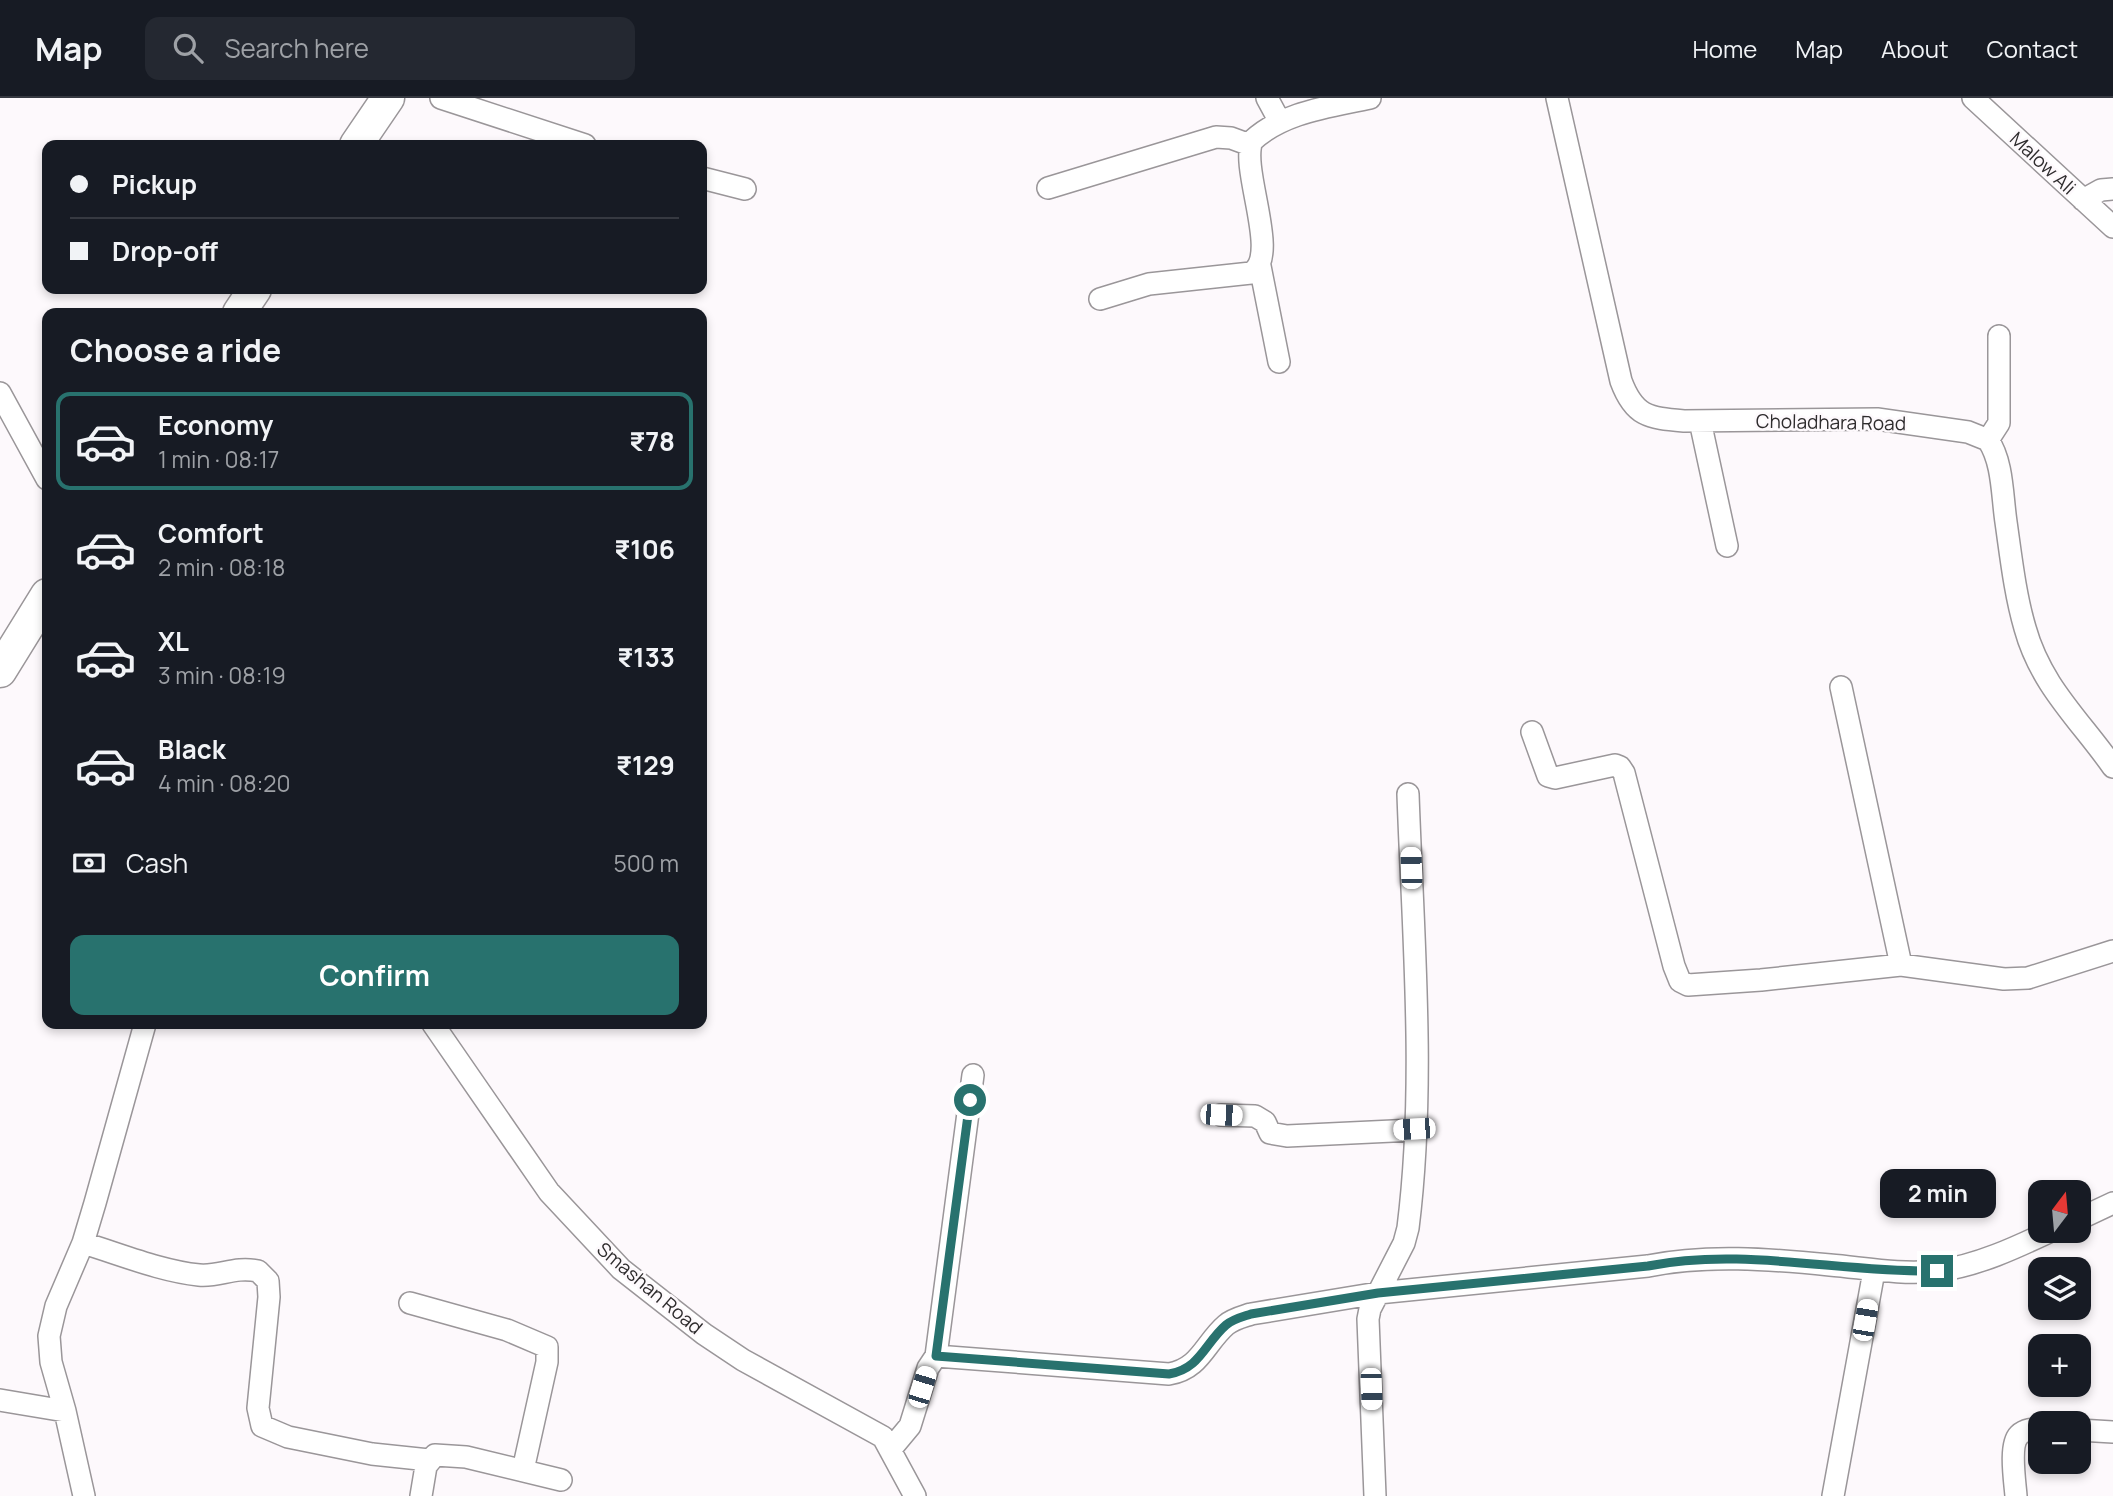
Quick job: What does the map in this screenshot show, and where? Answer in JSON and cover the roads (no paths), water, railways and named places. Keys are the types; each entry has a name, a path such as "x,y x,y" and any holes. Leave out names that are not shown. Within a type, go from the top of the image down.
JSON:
{"highway":[{"path":"359,140 388,98"},
{"path":"0,671 42,603"}],"street":[{"path":"441,98 570,140"},
{"path":"1267,98 1280,122"},
{"path":"1279,362 1260,266 1261,240 1249,162 1250,145 1254,139 1280,122 1317,109 1370,98"},
{"name":"Choladhara Road","path":"1557,98 1621,381 1633,407 1662,419 1700,421 1877,419 1968,432 1987,439"},
{"name":"Malow Ali","path":"1973,98 2113,227"},
{"path":"1048,188 1216,137 1231,138 1250,145"},
{"path":"707,179 745,189"},
{"path":"2083,200 2101,191 2113,189"},
{"path":"1100,299 1158,283 1251,273 1260,266"},
{"path":"1999,337 1999,423 1987,439 1998,461 2012,562 2025,627 2046,679 2063,706 2113,767"},
{"path":"0,393 42,470"},
{"path":"1700,421 1727,546"},
{"path":"1841,687 1901,965"},
{"path":"1532,732 1548,776 1555,778 1615,765 1624,773 1674,966 1680,981 1688,985 1901,965 2004,979 2028,978 2113,951"},
{"path":"1375,1496 1368,1319 1370,1309 1404,1243 1408,1228 1414,1129 1418,1038 1408,794"},
{"path":"84,1496 51,1362 49,1336 56,1306 83,1243 121,1117 144,1029"},
{"name":"Smashan Road","path":"436,1029 549,1192 621,1269 704,1334 744,1360 883,1437 915,1496"},
{"path":"890,1450 910,1426 928,1368 936,1356 973,1074"},
{"path":"1221,1115 1255,1116 1265,1122 1270,1133 1287,1136 1414,1129"},
{"path":"2091,1213 2113,1203"},
{"path":"936,1356 1169,1374 1181,1372 1191,1366 1224,1327 1234,1320 1251,1314 1378,1293 1648,1266 1682,1259 1777,1261 1874,1270 1937,1271 1967,1265 2028,1240"},
{"path":"83,1243 182,1272 203,1275 234,1269 258,1271 268,1281 270,1297 258,1408 262,1426 288,1437 372,1454 429,1460"},
{"path":"1833,1496 1874,1270"},
{"path":"410,1303 507,1330 547,1347 547,1362 523,1470"},
{"path":"0,1400 65,1411"},
{"path":"2016,1496 2014,1450 2019,1435 2028,1430"},
{"path":"2091,1431 2113,1432"},
{"path":"421,1496 429,1460 435,1454 523,1470 561,1480"}]}
